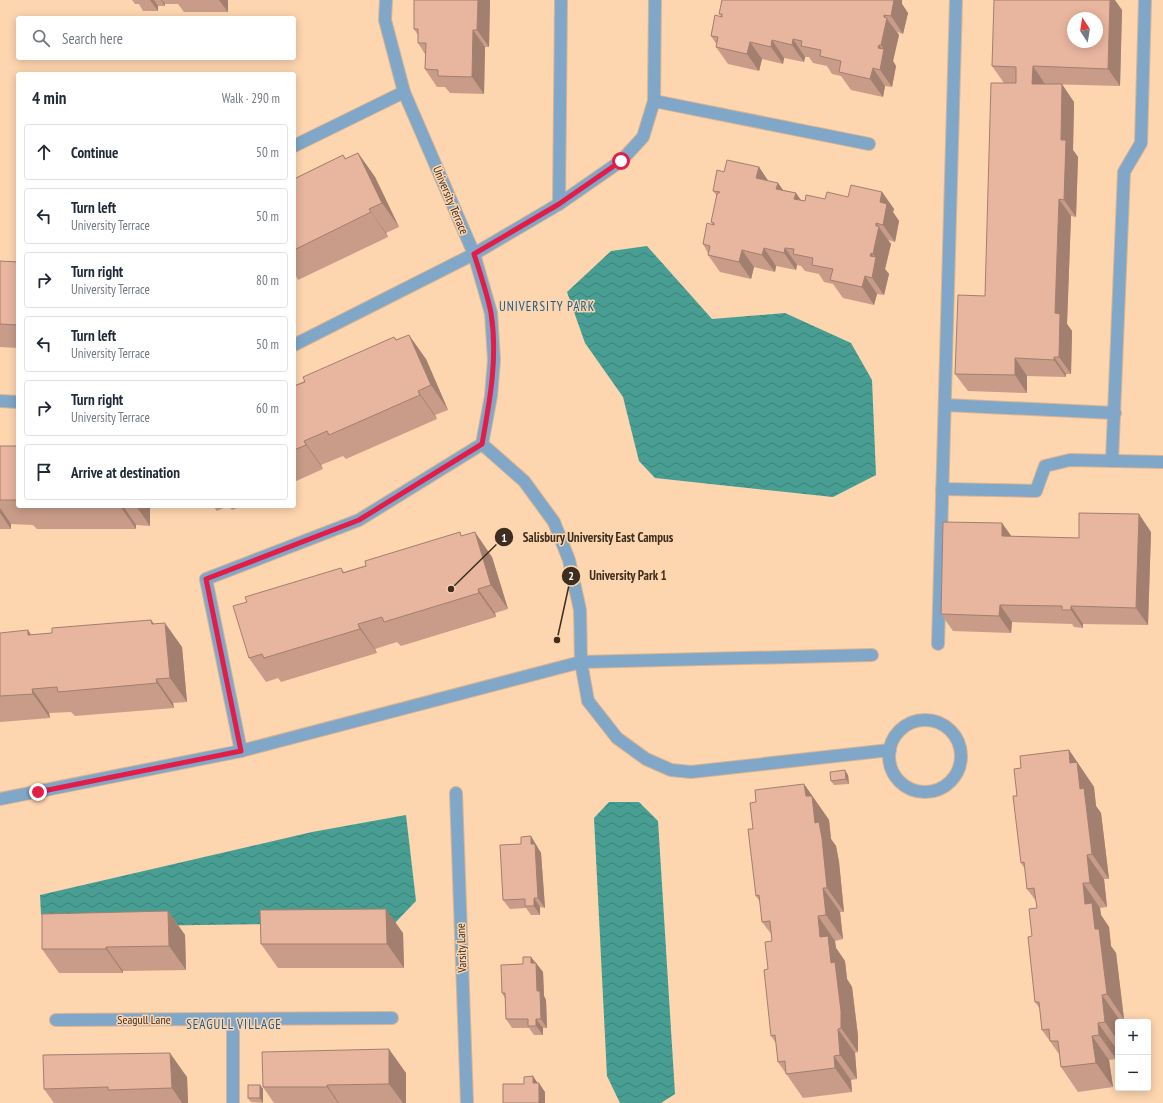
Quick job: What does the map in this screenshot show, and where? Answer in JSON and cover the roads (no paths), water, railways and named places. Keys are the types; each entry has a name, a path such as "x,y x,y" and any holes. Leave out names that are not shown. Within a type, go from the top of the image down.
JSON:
{"street":[{"name":"University Terrace","path":"386,0 385,20 404,92 474,254 491,313 494,360 491,396 482,444"},
{"path":"559,204 561,0"},
{"path":"296,344 474,254 559,204 621,161 643,137 654,101 656,0"},
{"path":"938,644 956,0"},
{"path":"1112,461 1124,172 1141,143 1145,0"},
{"path":"296,145 404,92"},
{"path":"654,101 869,144"},
{"path":"0,401 16,402"},
{"path":"945,405 1115,413"},
{"path":"241,751 206,579 359,520 482,444 524,481 554,522 569,560 580,610 581,662 588,701 617,738 646,759 671,770 691,772 890,750"},
{"path":"942,488 1036,491 1045,466 1070,460 1163,462"},
{"path":"0,799 241,751 581,662 872,655"},
{"path":"922,721 934,721 953,733 959,743 961,754 960,766 955,776 948,784 927,792 916,791 906,786 898,779 892,770 890,750 894,739 906,727 922,721"},
{"name":"Varsity Lane","path":"456,793 467,1103"},
{"name":"Seagull Lane","path":"56,1020 392,1018"},
{"path":"233,1019 233,1103"}],"water":[{"path":"647,246 712,319 785,313 851,343 872,380 876,475 833,497 655,478 639,461 623,397 585,343 567,292 611,251"},
{"path":"609,802 639,802 658,821 675,1094 661,1103 620,1103 607,1076 594,818"},
{"path":"406,815 416,901 392,926 270,924 53,927 41,914 40,895 312,832"}],"place":[{"name":"Salisbury University East Campus","path":"451,589"},
{"name":"University Park 1","path":"557,640"}],"district":[{"name":"UNIVERSITY PARK","path":"547,306"},
{"name":"SEAGULL VILLAGE","path":"234,1024"}]}
